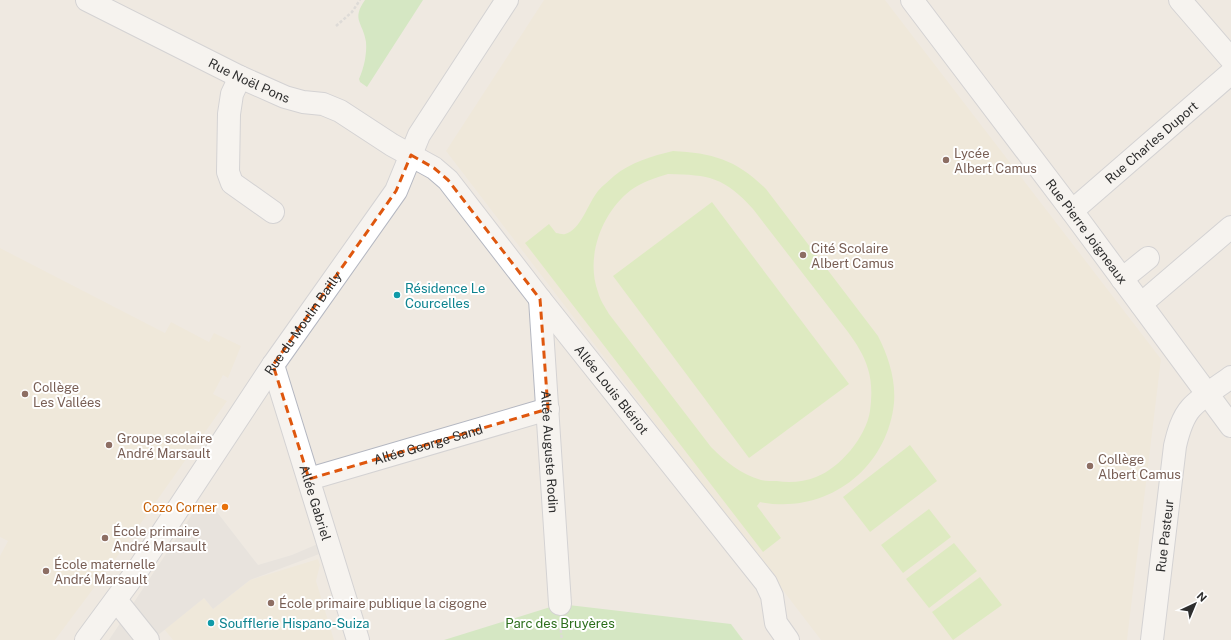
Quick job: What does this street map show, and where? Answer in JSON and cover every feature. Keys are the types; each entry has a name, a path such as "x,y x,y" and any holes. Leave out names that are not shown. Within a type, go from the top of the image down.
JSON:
{"street":[{"name":"Rue Noël Pons","path":"87,0 240,77 285,97 303,102 323,104 340,111 411,155"},
{"name":"Rue du Moulin Bailly","path":"86,640 139,568 274,365 396,191 419,135 507,0"},
{"name":"Rue Pierre Joigneaux","path":"912,0 1072,211 1231,426"},
{"path":"1180,0 1231,59"},
{"name":"Rue Charles Duport","path":"1072,211 1231,73"},
{"path":"240,77 232,94 229,114 228,172 232,183 273,212"},
{"name":"Allée Louis Blériot","path":"411,155 434,168 448,180 540,299 766,583 772,596 776,623 788,640"},
{"path":"1141,304 1231,227"},
{"path":"1122,279 1148,258"},
{"name":"Allée Auguste Rodin","path":"540,299 560,604"},
{"name":"Allée Gabriel","path":"274,365 358,640"},
{"name":"Rue Pasteur","path":"1152,640 1175,446 1178,435 1186,414 1191,407 1231,377"},
{"name":"Allée George Sand","path":"309,479 548,409"},
{"path":"116,600 148,640"}],"path":[{"path":"336,26 352,12 360,0"}],"highlighted area":[{"path":"411,155 434,168 448,180 540,299 548,409 309,479 273,365 396,191"}],"shaded area":[{"name":"Cité Scolaire Albert Camus","path":"544,0 885,0 1161,359 1127,640 821,640 446,151"},
{"name":"Groupe scolaire André Marsault","path":"0,248 165,333 171,322 209,342 214,333 241,346 228,378 223,375 213,394 227,401 122,550 55,640 0,640 0,556 8,541 0,537"},
{"path":"197,507 213,507 258,565 292,555 327,540 330,550 250,580 213,609 204,598 152,640 109,640"},
{"name":"École primaire publique la cigogne","path":"318,559 320,565 316,581 334,640 173,640 164,629 204,598 213,609 250,580"}],"green space":[{"path":"365,0 423,0 367,87 360,82 359,79 365,61 366,42 358,17"},
{"path":"673,151 712,156 724,160 745,171 766,189 878,336 885,352 894,385 894,403 889,427 879,449 866,467 849,482 830,494 808,501 784,504 760,502 757,506 781,538 763,552 525,243 549,224 556,233 564,234 571,231 584,216 594,196 614,176 635,163 650,157","holes":["668,174 706,177 724,184 743,198 857,345 866,364 870,379 871,406 868,421 857,441 843,459 825,473 802,481 767,481 740,471 722,458 711,447 609,314 600,298 594,278 594,264 595,250 604,223 612,210 631,190 653,179"]},
{"path":"712,202 849,384 749,458 613,276"},
{"path":"910,445 937,481 870,532 843,497"},
{"path":"929,509 951,537 903,573 881,545"},
{"path":"954,543 977,571 929,608 906,579"},
{"path":"980,577 1002,605 953,640 932,612"},
{"name":"Parc des Bruyères","path":"560,604 731,624 743,640 444,640"}],"place":[{"name":"Lycée Albert Camus","path":"946,160"},
{"name":"Cité Scolaire Albert Camus","path":"803,255"},
{"name":"Résidence Le Courcelles","path":"397,295"},
{"name":"Collège Les Vallées","path":"25,394"},
{"name":"Groupe scolaire André Marsault","path":"109,445"},
{"name":"Collège Albert Camus","path":"1090,466"},
{"name":"Cozo Corner","path":"225,507"},
{"name":"École primaire André Marsault","path":"105,538"},
{"name":"École maternelle André Marsault","path":"46,571"},
{"name":"École primaire publique la cigogne","path":"271,603"},
{"name":"Soufflerie Hispano-Suiza","path":"211,623"}]}
